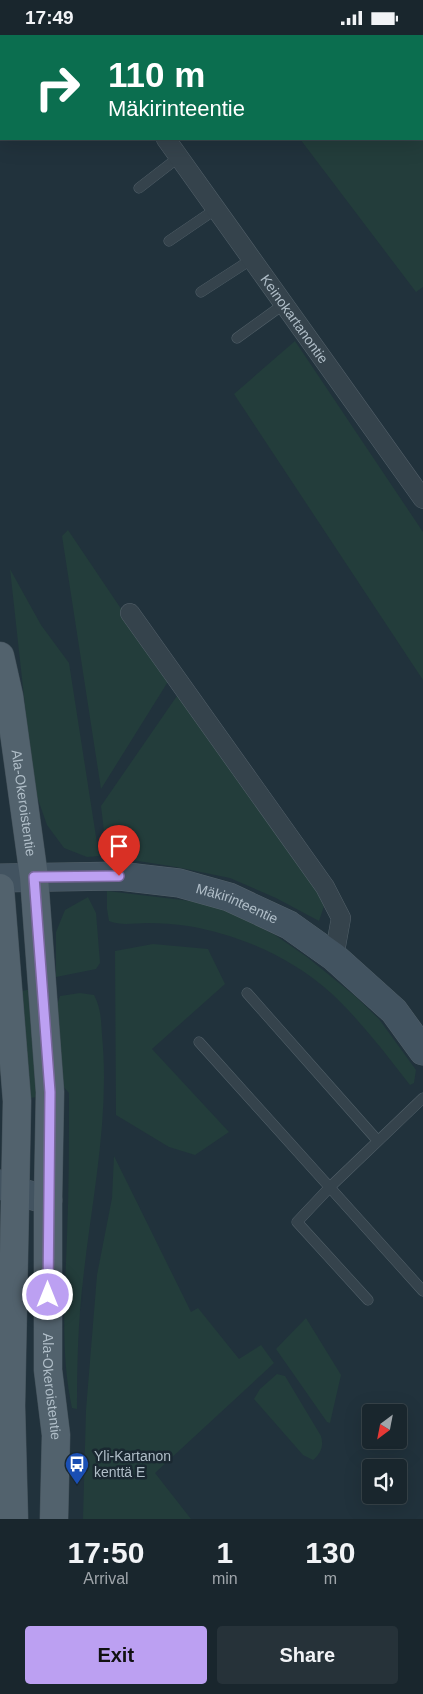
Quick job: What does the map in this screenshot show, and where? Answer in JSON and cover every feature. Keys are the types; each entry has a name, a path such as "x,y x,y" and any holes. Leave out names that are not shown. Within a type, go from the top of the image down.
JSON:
{"main road":[{"name":"Ala-Okeroistentie","path":"0,656 9,696 34,877 50,1092 48,1370 56,1435 54,1519"},
{"path":"0,888 16,1101 7,1188 14,1519"}],"street":[{"name":"Keinokartanontie","path":"167,140 423,499"},
{"path":"130,613 325,887 341,918 334,957"},
{"name":"Mäkirinteentie","path":"0,878 119,876 178,883 229,897 289,925 334,957 394,1011 423,1051"},
{"path":"7,1188 48,1200"}],"lane":[{"path":"139,187 179,157"},
{"path":"169,241 216,209"},
{"path":"201,292 252,259"},
{"path":"237,338 284,304"},
{"path":"247,993 378,1141"},
{"path":"199,1042 423,1291"},
{"path":"368,1300 297,1222 330,1187 423,1098"}],"green space":[{"path":"301,140 423,140 423,287 416,292"},
{"path":"295,341 423,532 423,680 234,394"},
{"path":"68,530 169,680 101,789 62,536"},
{"path":"10,569 41,625 69,663 99,856 87,857 64,848 47,825 34,788"},
{"path":"179,693 319,890 324,906 319,921 276,898 230,878 107,856 101,806"},
{"path":"107,891 207,903 275,935 307,957 355,996 379,1019 416,1070 414,1083 410,1085 342,1003 316,980 282,958 227,935 188,926 114,923 109,921"},
{"path":"88,897 96,913 100,963 96,969 56,977 56,932 65,910"},
{"path":"153,944 208,949 225,984 152,1049 229,1132 195,1155 169,1147 116,1115 115,951"},
{"path":"32,989 39,1097 27,1098 22,991"},
{"path":"80,993 94,995 99,1009 104,1066 104,1096 99,1157 81,1296 77,1409 72,1408 68,1387 65,1344 69,1093 62,1085 56,1026 60,996"},
{"path":"114,1156 191,1312 198,1308 239,1359 261,1345 274,1363 155,1473 191,1519 83,1519 86,1410 97,1275 112,1198"},
{"path":"306,1318 341,1375 330,1423 327,1422 276,1349"},
{"path":"277,1374 285,1376 321,1436 321,1449 313,1460 303,1455 254,1399 260,1389"}],"place":[{"name":"Yli-Kartanon kenttä E","path":"77,1485"}],"route":[{"path":"48,1295 50,1092 34,877 119,876"}]}
